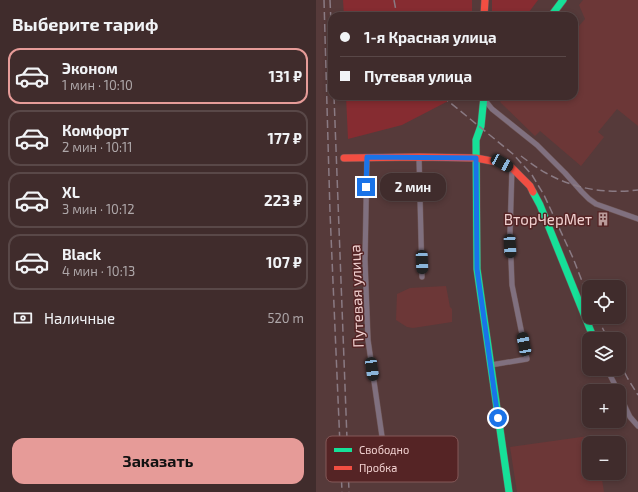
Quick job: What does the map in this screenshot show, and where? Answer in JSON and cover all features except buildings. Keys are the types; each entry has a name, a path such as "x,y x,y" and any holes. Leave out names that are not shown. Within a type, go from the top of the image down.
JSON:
{"street":[{"path":"484,12 485,0"},
{"path":"554,12 563,0"},
{"path":"484,100 481,126 476,140 477,269 509,492"},
{"path":"486,100 492,109 537,145 589,199 596,204 638,218"},
{"name":"Путевая улица","path":"367,157 365,260 368,340 382,436"},
{"path":"419,157 422,277"},
{"path":"344,158 476,158 502,163 512,168 530,186 540,205 591,332"},
{"path":"491,365 527,359 512,285 510,233 512,168"},
{"path":"626,409 630,417 638,426"}],"shaded area":[{"path":"343,0 472,0 472,12 344,12"},
{"path":"492,0 538,0 529,12 492,12"},
{"path":"583,0 638,0 638,126 617,109 598,132 604,137 581,166 540,131 535,136 500,102 502,100 578,100 578,27 585,19 579,5"},
{"path":"346,100 450,100 402,125 348,139"},
{"path":"446,286 450,307 452,309 452,322 413,328 407,327 396,320 397,294 410,288"},
{"path":"582,437 582,480 602,480 604,492 517,492 510,447"}],"railway":[{"path":"324,0 330,212 340,436"},
{"path":"330,0 331,12"},
{"path":"394,0 396,12"},
{"path":"334,100 347,436"},
{"path":"447,100 513,154 532,175 544,195 582,281"},
{"path":"521,156 546,173 568,183 602,191 638,190"},
{"path":"600,324 604,332"},
{"path":"626,375 638,395"},
{"path":"342,482 342,492"},
{"path":"349,482 349,492"}],"traffic: fast":[{"path":"554,12 563,0"},
{"path":"484,100 481,126 476,140 477,269 509,492"},
{"path":"533,192 540,205 591,332"}],"traffic: jam":[{"path":"484,12 485,0"},
{"path":"344,158 476,158 502,163 512,168 530,186 533,192"}],"place":[{"name":"ВторЧерМет","path":"603,219"}],"route":[{"path":"366,187 367,157 476,158 477,269 498,418"}]}
